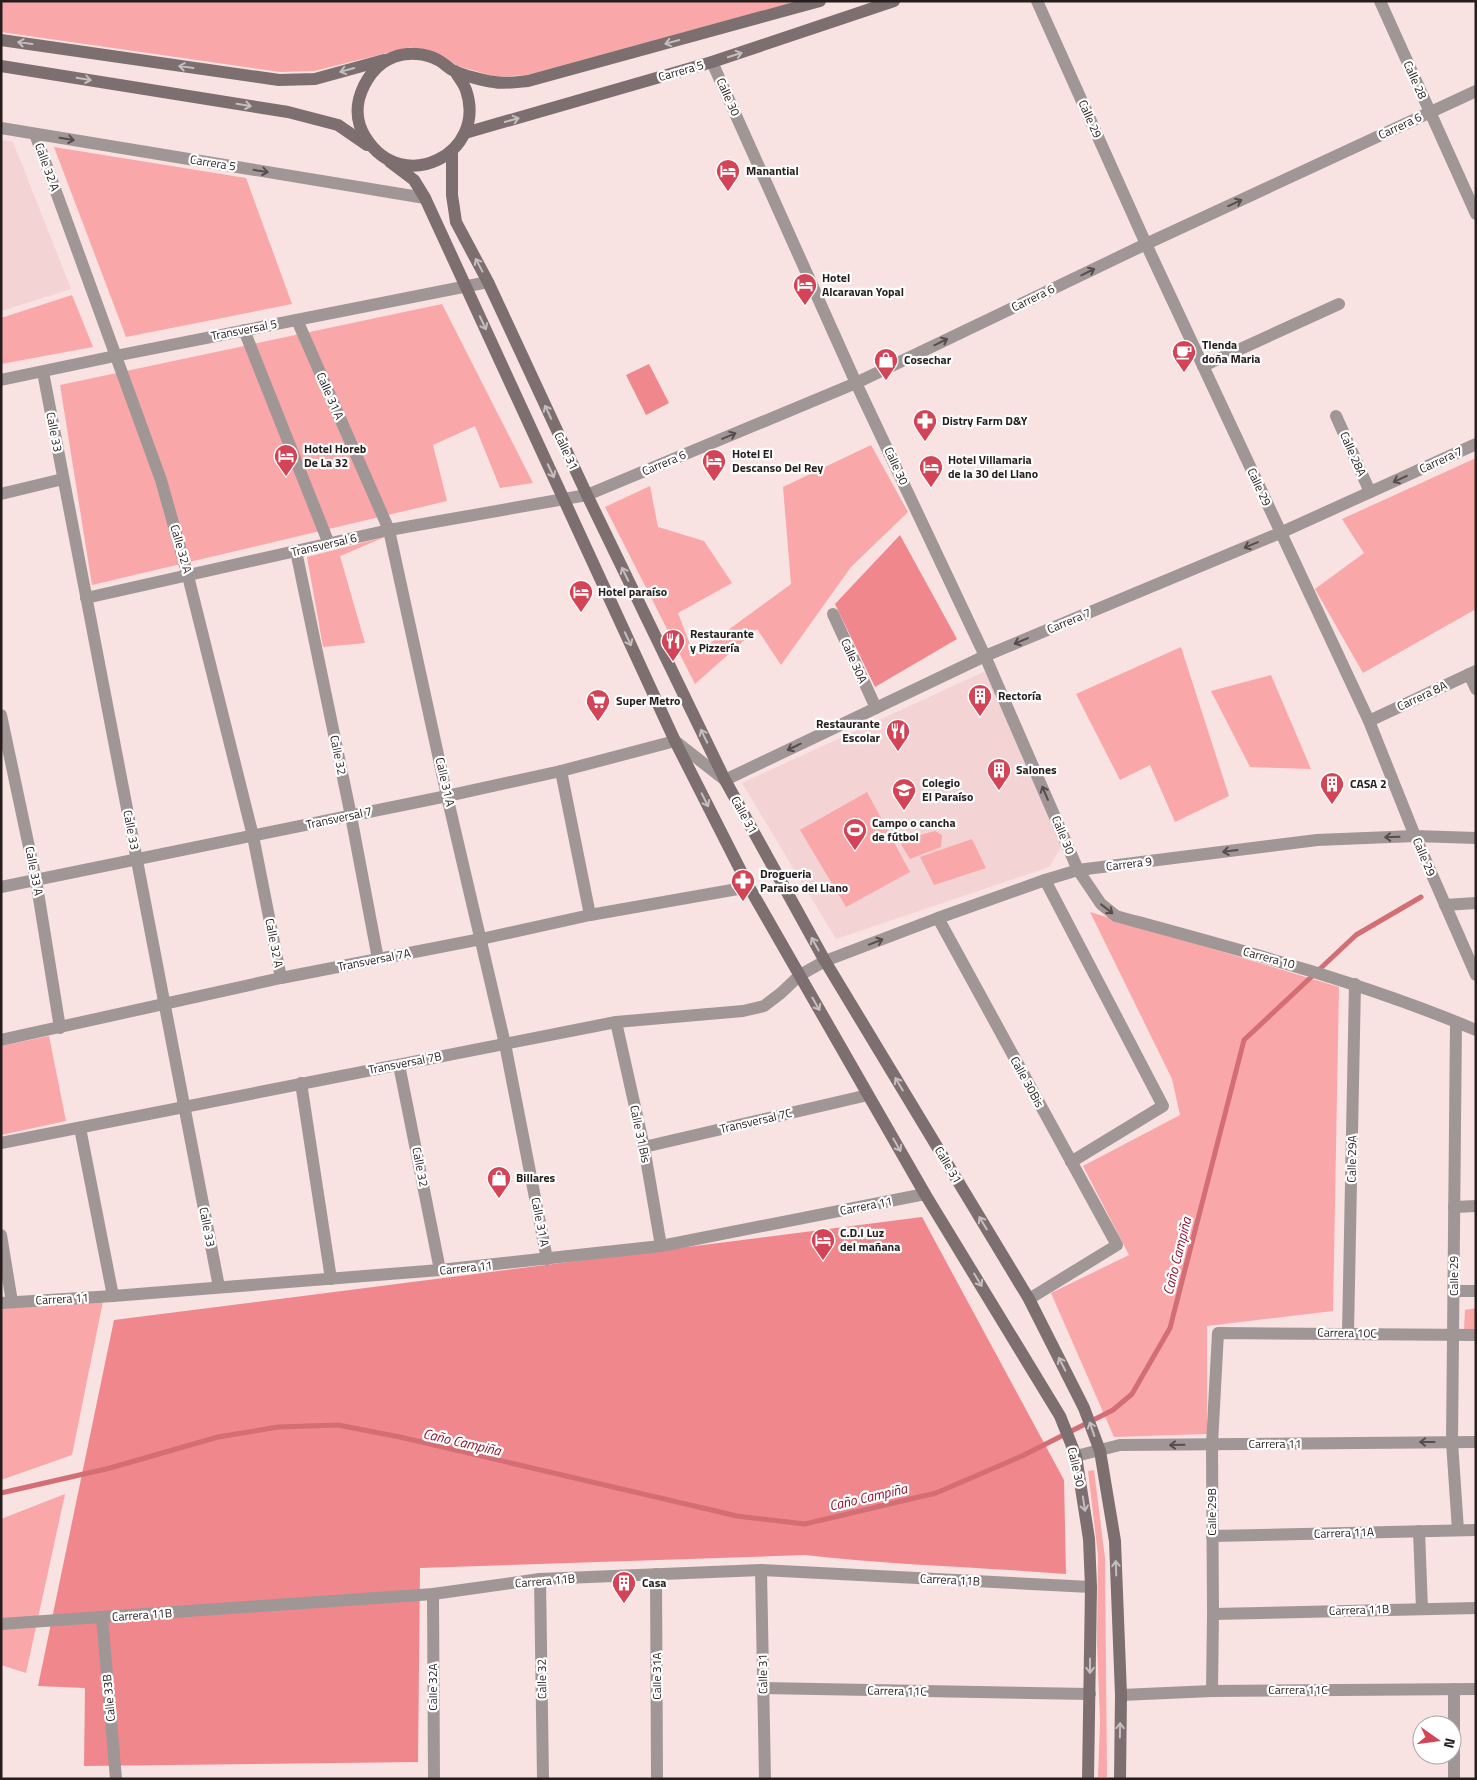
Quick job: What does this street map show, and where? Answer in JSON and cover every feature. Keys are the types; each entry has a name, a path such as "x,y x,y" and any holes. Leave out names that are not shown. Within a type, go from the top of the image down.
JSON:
{"main road":[{"path":"1,40 279,80 315,79 394,57 415,54 436,58 455,71 494,82 528,81 820,1"},
{"name":"Carrera 5","path":"465,133 712,62 894,1"},
{"path":"373,149 361,130 357,108 362,87 375,69 394,57"},
{"path":"1,66 288,112 338,125 390,162 412,167 434,163 452,151 465,133 470,112 466,90 455,71"},
{"name":"Calle 31","path":"452,151 452,196 456,222 488,282 587,495 725,780 825,962 1029,1299 1084,1408 1100,1451"},
{"name":"Calle 31","path":"390,162 414,180 425,198 675,741 749,886 925,1194"},
{"name":"Calle 30","path":"925,1194 1060,1416 1076,1456 1089,1539 1091,1587 1088,1779"},
{"name":"Calle 30","path":"1100,1451 1115,1541 1121,1695 1120,1779"}],"street":[{"name":"Calle 29","path":"1037,1 1146,244 1369,722 1476,975"},
{"name":"Calle 28","path":"1380,1 1476,214"},
{"name":"Calle 30","path":"712,62 856,383 986,656 1078,870"},
{"name":"Carrera 6","path":"564,499 587,495 856,383 1146,244 1476,91"},
{"name":"Carrera 5","path":"1,128 425,198"},
{"name":"Calle 32 A","path":"35,134 161,480 188,576 253,836 281,978"},
{"name":"Transversal 5","path":"1,380 488,282"},
{"path":"1203,366 1339,304"},
{"name":"Calle 31 A","path":"297,320 389,530 505,1044 547,1259"},
{"path":"244,330 329,544"},
{"name":"Calle 33","path":"43,372 219,1287"},
{"name":"Calle 28A","path":"1336,416 1370,492"},
{"name":"Carrera 7","path":"725,780 986,656 1280,533 1476,444"},
{"path":"1,494 63,479"},
{"name":"Transversal 6","path":"86,598 389,530 564,499"},
{"name":"Calle 32","path":"296,551 351,816 378,959"},
{"name":"Calle 30A","path":"833,614 876,708"},
{"path":"1472,673 1476,690"},
{"name":"Carrera 8A","path":"1369,722 1472,673"},
{"name":"Calle 33 A","path":"1,715 36,880 60,1028"},
{"path":"675,741 725,780"},
{"name":"Transversal 7","path":"1,886 448,796 675,741"},
{"path":"561,770 590,914"},
{"name":"Carrera 9","path":"800,975 825,962 938,918 1078,870 1316,840 1416,836 1476,838"},
{"name":"Carrera 10","path":"1078,870 1100,904 1116,916 1325,974 1476,1030"},
{"path":"1045,880 1163,1106 1071,1162"},
{"name":"Transversal 7A","path":"1,1040 281,978 481,939 590,914 749,886"},
{"path":"1445,905 1476,903"},
{"name":"Calle 30Bis","path":"938,918 1117,1245 1029,1299"},
{"name":"Transversal 7B","path":"1,1143 616,1022 743,1011 764,1006 800,975"},
{"name":"Calle 29A","path":"1348,1333 1355,984"},
{"name":"Calle 31 Bis","path":"616,1022 644,1147 662,1246"},
{"name":"Calle 29","path":"1456,1022 1452,1442 1458,1530"},
{"name":"Calle 32","path":"399,1064 440,1270"},
{"path":"301,1083 331,1279"},
{"name":"Transversal 7C","path":"644,1147 868,1095"},
{"path":"80,1128 113,1296"},
{"name":"Carrera 11","path":"6,1303 440,1270 662,1246 925,1194"},
{"path":"1454,1207 1476,1206"},
{"path":"1,1235 6,1303"},
{"path":"1454,1292 1476,1291"},
{"name":"Carrera 10C","path":"1218,1333 1476,1335"},
{"name":"Calle 29B","path":"1212,1691 1212,1444 1218,1333"},
{"name":"Carrera 11","path":"1076,1456 1120,1445 1476,1442"},
{"name":"Carrera 11A","path":"1212,1536 1476,1530"},
{"path":"1419,1531 1422,1609"},
{"name":"Carrera 11B","path":"1,1624 433,1594 540,1579 761,1570 1091,1587"},
{"name":"Calle 31","path":"761,1570 765,1779"},
{"name":"Calle 31A","path":"656,1574 657,1779"},
{"name":"Calle 32","path":"540,1579 543,1779"},
{"name":"Calle 32A","path":"433,1594 434,1779"},
{"name":"Carrera 11B","path":"1213,1614 1476,1608"},
{"name":"Calle 33B","path":"102,1617 116,1779"},
{"name":"Carrera 11C","path":"763,1688 1090,1694"},
{"path":"1454,1689 1454,1779"},
{"name":"Carrera 11C","path":"1121,1695 1212,1691 1476,1689"}],"shaded area":[{"path":"1,1 798,1 527,75 496,77 458,66 441,55 411,47 314,71 280,72 1,32"},
{"path":"1,140 13,142 71,289 1,311"},
{"path":"54,147 246,178 292,304 126,337"},
{"path":"72,295 93,347 1,364 1,318"},
{"path":"442,304 533,483 500,488 475,426 433,445 447,501 92,585 60,385"},
{"path":"649,364 669,403 646,415 626,375"},
{"path":"871,445 908,512 851,567 781,665 757,629 695,684 605,507 650,486 658,527 704,541 732,583 678,613 694,655 791,584 783,487"},
{"path":"1476,458 1476,609 1363,673 1315,589 1364,553 1342,519"},
{"path":"900,535 957,639 875,687 835,604"},
{"path":"385,537 340,556 365,643 323,647 307,557"},
{"path":"1181,647 1229,796 1175,822 1150,765 1120,780 1076,694"},
{"name":"Colegio El Paraíso","path":"986,671 1064,843 1049,867 836,939 742,783"},
{"path":"1271,675 1311,769 1250,767 1211,691"},
{"name":"Campo o cancha de fútbol","path":"867,792 910,872 846,907 800,830"},
{"path":"935,831 942,835 941,847 910,859 899,841"},
{"path":"972,839 986,868 934,885 920,857"},
{"path":"1090,912 1339,987 1333,1311 1207,1326 1207,1434 1114,1437 1051,1293 1129,1255 1083,1166 1180,1115 1172,1079"},
{"path":"49,1036 66,1121 1,1135 1,1046"},
{"path":"922,1217 1064,1480 1066,1574 805,1555 420,1568 418,1762 84,1766 85,1688 38,1686 114,1320"},
{"path":"103,1301 72,1455 1,1480 1,1308"},
{"path":"1476,1308 1476,1331 1464,1330 1465,1310"},
{"path":"1094,1470 1105,1558 1107,1777 1098,1777 1100,1721 1097,1643 1098,1555 1088,1471"},
{"path":"65,1494 26,1673 1,1665 1,1519"}],"waterway":[{"name":"Caño Campiña","path":"1,1493 110,1468 218,1437 278,1427 338,1425 400,1437 737,1516 805,1524 936,1493 1022,1456 1113,1410 1132,1394 1170,1328 1244,1040 1356,935 1421,897"}],"place":[{"name":"Manantial","path":"728,192"},
{"name":"Hotel Alcaravan Yopal","path":"805,306"},
{"name":"TIenda doña Maria","path":"1184,373"},
{"name":"Cosechar","path":"886,381"},
{"name":"Distry Farm D&Y","path":"925,442"},
{"name":"Hotel Horeb De La 32","path":"286,477"},
{"name":"Hotel El Descanso Del Rey","path":"714,482"},
{"name":"Hotel Villamaria de la 30 del Llano","path":"931,488"},
{"name":"Hotel paraíso","path":"581,613"},
{"name":"Restaurante y Pizzería","path":"673,662"},
{"name":"Rectoría","path":"980,717"},
{"name":"Super Metro","path":"598,722"},
{"name":"Restaurante Escolar","path":"898,752"},
{"name":"Salones","path":"999,791"},
{"name":"CASA 2","path":"1332,805"},
{"name":"Colegio El Paraíso","path":"904,811"},
{"name":"Campo o cancha de fútbol","path":"855,851"},
{"name":"Drogueria Paraiso del Llano","path":"743,902"},
{"name":"Billares","path":"499,1199"},
{"name":"C.D.I Luz del mañana","path":"823,1261"},
{"name":"Casa","path":"624,1604"}]}
